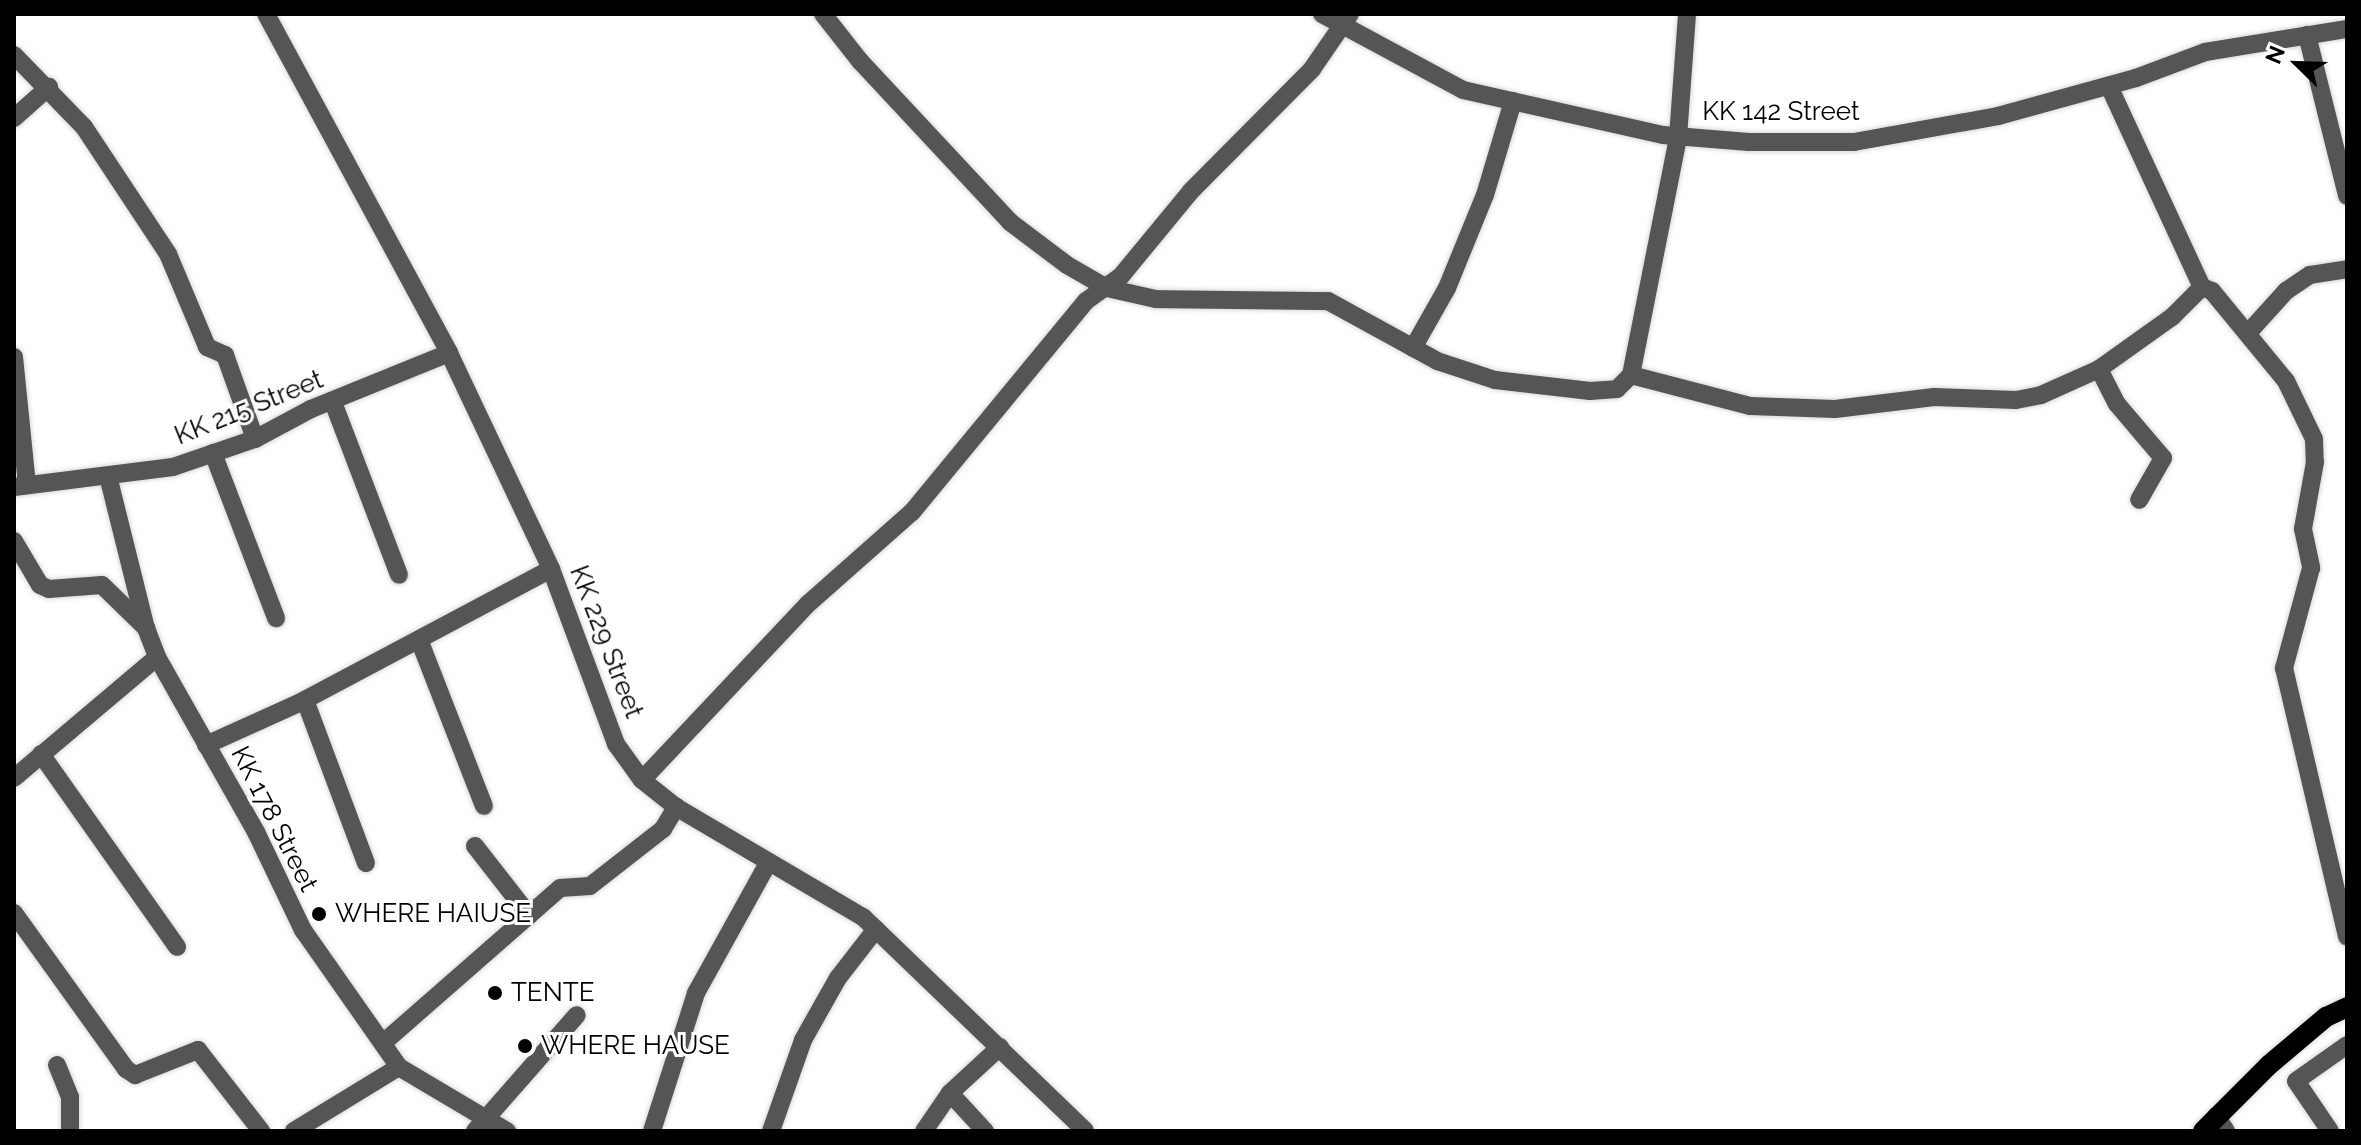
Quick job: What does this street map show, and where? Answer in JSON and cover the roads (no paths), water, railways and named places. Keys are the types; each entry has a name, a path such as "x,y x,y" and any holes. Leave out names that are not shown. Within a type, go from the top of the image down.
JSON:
{"main road":[{"path":"2215,1126 2326,1017 2347,1007"}],"street":[{"name":"KK 229 Street","path":"266,14 449,353 551,569 616,744 642,780 676,807 876,929 1085,1131"},
{"path":"823,14 860,61 959,162 1010,222 1067,265 1107,288 1156,299 1328,301 1413,348 1495,380 1565,391 1617,389 1631,375 1678,137 1687,14"},
{"name":"KK 142 Street","path":"1322,14 1347,21 1443,81 1513,101 1678,137 1854,142 1998,116 2109,86 2205,52 2347,29"},
{"path":"2310,14 2311,34 2347,196"},
{"path":"642,780 809,603 912,512 1086,301 1107,288 1191,191 1312,69 1347,21"},
{"path":"14,55 49,87 84,127 168,254 207,347 225,355 255,439"},
{"path":"2109,86 2202,287 2248,333 2286,381 2314,439 2315,462 2303,529 2311,568 2284,668 2347,937"},
{"path":"14,118 49,87"},
{"path":"1413,348 1447,288 1485,195 1513,101"},
{"path":"2248,333 2286,291 2310,275 2347,269"},
{"path":"1631,375 1750,406 1835,409 1934,397 2016,400 2041,395 2099,369 2172,317 2202,287"},
{"name":"KK 215 Street","path":"20,486 173,467 255,439 449,353"},
{"path":"14,357 20,486"},
{"path":"2099,369 2117,404 2163,458 2139,500"},
{"path":"333,402 399,575"},
{"path":"213,453 276,618"},
{"path":"108,476 146,628"},
{"name":"KK 178 Street","path":"14,541 40,585 49,589 102,585 146,628 157,657 256,832 303,930 399,1067 480,1125 507,1131"},
{"path":"206,745 420,642 551,569"},
{"path":"420,642 484,806"},
{"path":"14,778 157,657"},
{"path":"305,700 366,863"},
{"path":"41,754 177,947"},
{"path":"383,1043 560,888 590,886 663,829 676,807"},
{"path":"475,846 529,915"},
{"path":"652,1131 696,993 768,863"},
{"path":"14,913 126,1069 135,1075 198,1050 261,1131"},
{"path":"771,1131 798,1050 838,978 876,929"},
{"path":"480,1125 577,1015"},
{"path":"2330,1131 2296,1081 2347,1045"},
{"path":"924,1131 950,1093 1000,1047"},
{"path":"57,1065 70,1097 70,1131"},
{"path":"294,1131 399,1067"},
{"path":"950,1093 985,1131"}],"place":[{"name":"WHERE HAIUSE","path":"319,914"},
{"name":"TENTE","path":"495,993"},
{"name":"WHERE HAUSE","path":"525,1046"}]}
